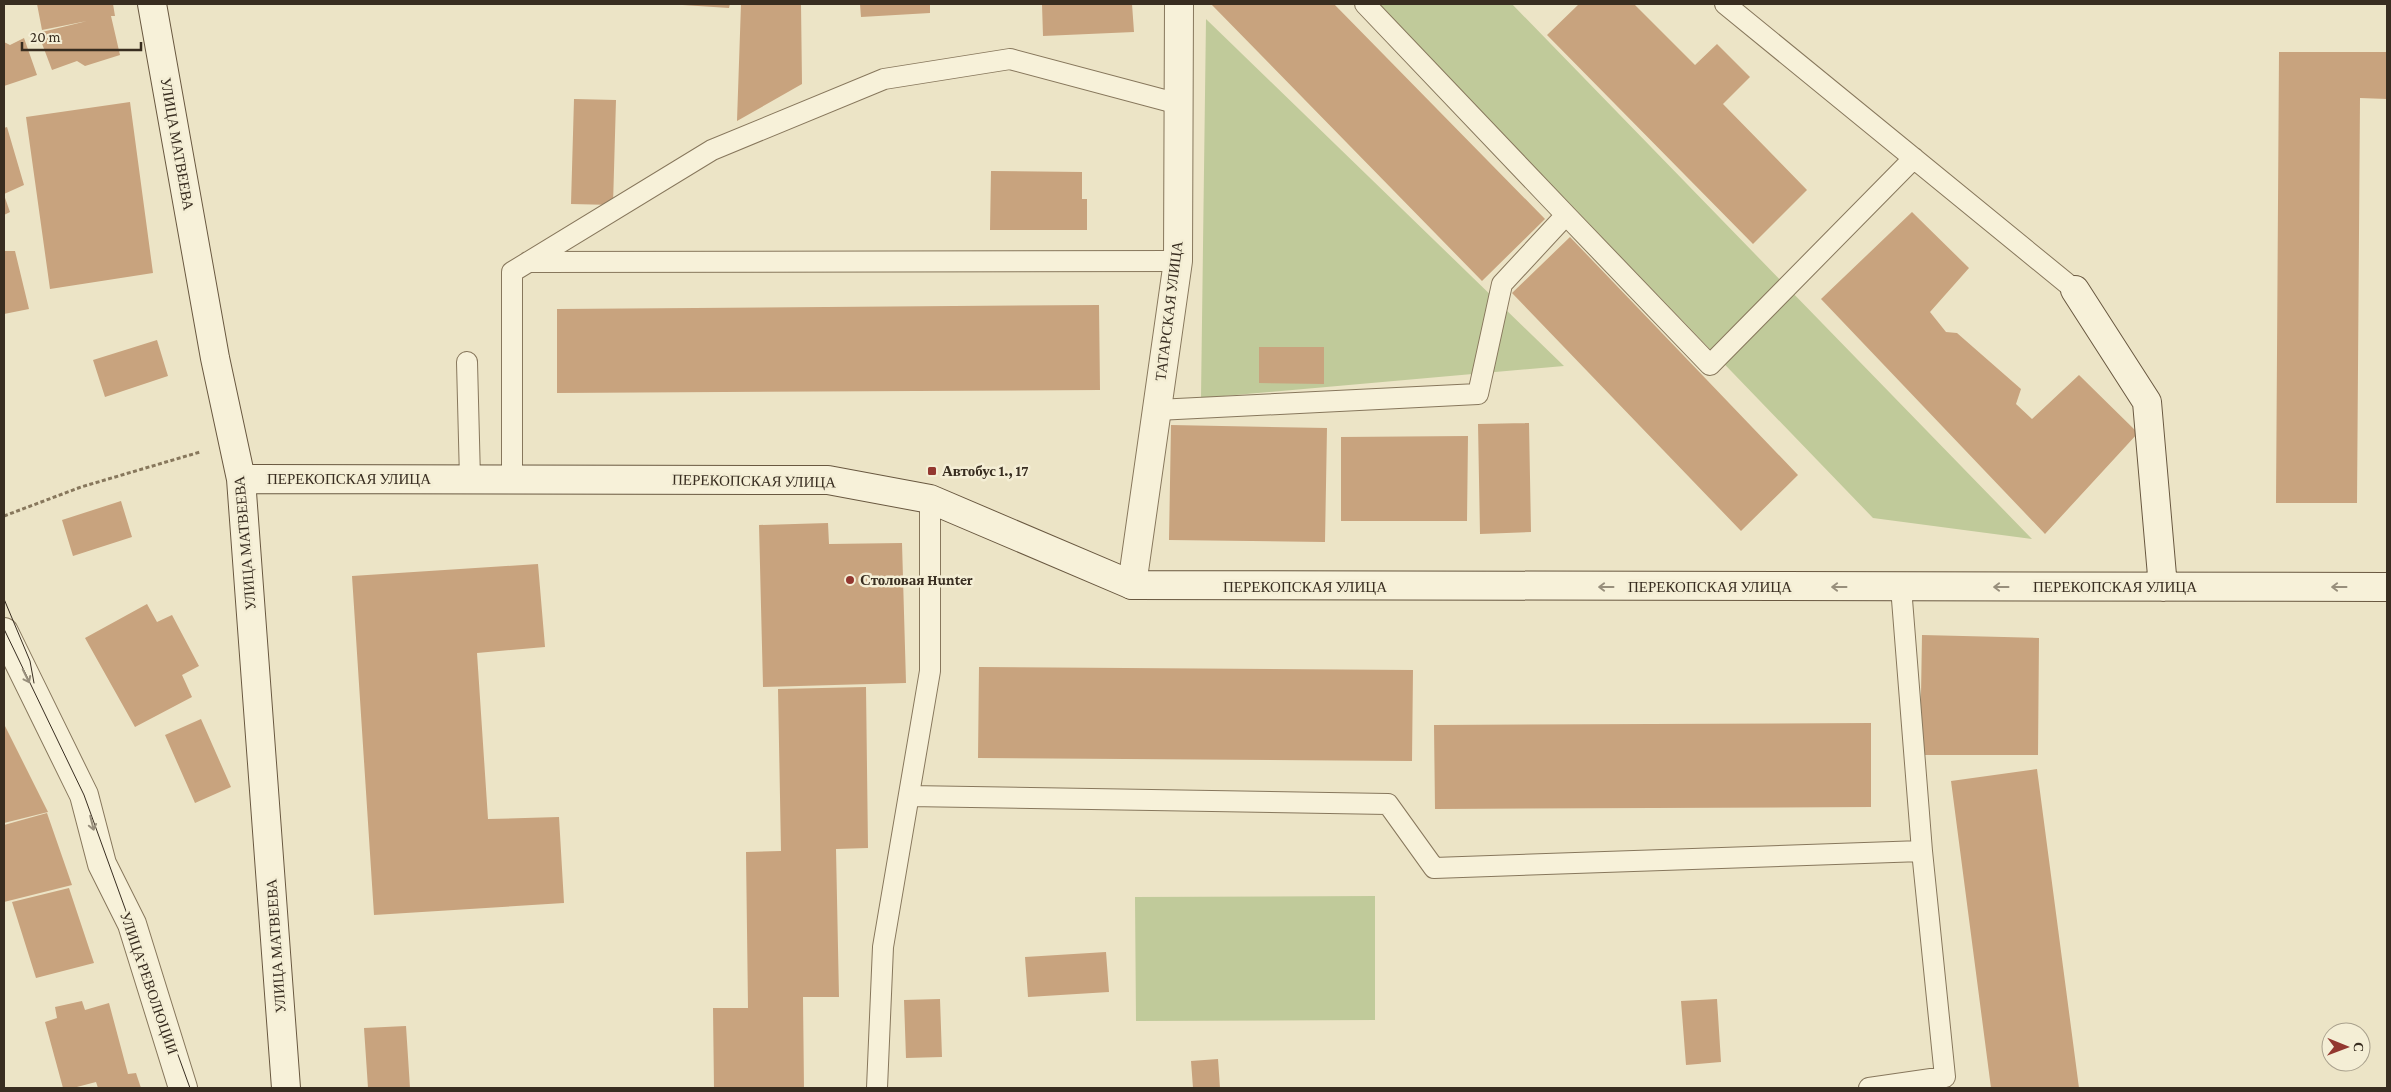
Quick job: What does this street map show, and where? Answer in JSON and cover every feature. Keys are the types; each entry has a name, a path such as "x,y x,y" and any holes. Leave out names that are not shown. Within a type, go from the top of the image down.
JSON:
{"main road":[{"name":"УЛИЦА МАТВЕЕВА","path":"152,4 215,358 242,479 286,1088"},
{"name":"ТАТАРСКАЯ УЛИЦА","path":"1132,585 1178,261 1179,4"},
{"path":"2075,290 2147,402 2163,587"},
{"name":"ПЕРЕКОПСКАЯ УЛИЦА","path":"242,479 828,480 930,498 1132,585 2387,587"},
{"name":"УЛИЦА РЕВОЛЮЦИИ","path":"5,637 84,795 102,864 132,924 183,1088"}],"lane":[{"path":"1365,4 1710,365 1914,158"},
{"path":"1725,4 2075,290"},
{"path":"512,479 512,272 712,150 884,79 1010,59 1179,104"},
{"path":"1157,410 1478,394 1502,284 1566,215"},
{"path":"528,262 1178,261"},
{"path":"467,362 470,479"},
{"path":"877,1088 883,947 930,671 930,498"},
{"path":"1869,1088 1945,1077 1922,851 1901,587"},
{"path":"909,796 1388,804 1434,868 1922,851"}],"path":[{"path":"4,516 80,488 234,442"}],"green space":[{"path":"1377,4 1512,4 2032,539 1873,518"},
{"path":"1206,19 1564,366 1201,398"},
{"path":"1375,896 1375,1020 1136,1021 1135,897"}],"building":[{"path":"37,4 113,4 115,16 111,16 120,55 85,66 77,61 52,70 38,33 87,21 42,30"},
{"path":"667,4 730,4 729,8"},
{"path":"741,4 801,4 802,84 737,121"},
{"path":"860,4 930,4 930,13 861,17"},
{"path":"1042,4 1132,4 1134,32 1043,36"},
{"path":"1211,4 1334,4 1545,219 1482,281"},
{"path":"1579,4 1634,4 1695,65 1717,44 1750,77 1723,104 1807,190 1753,244 1547,35"},
{"path":"24,38 37,75 4,86 4,42 10,45"},
{"path":"2279,52 2387,52 2387,99 2360,98 2357,503 2276,503"},
{"path":"574,99 616,100 613,205 571,204"},
{"path":"130,102 153,273 50,289 26,117"},
{"path":"7,127 24,185 4,194 4,128"},
{"path":"991,171 1082,172 1082,199 1087,199 1087,230 990,230"},
{"path":"4,195 10,212 4,215"},
{"path":"1912,212 1969,268 1930,312 1946,332 1957,333 2021,389 2016,404 2032,419 2079,375 2138,433 2045,534 1821,299"},
{"path":"1570,237 1798,475 1741,531 1512,293"},
{"path":"4,251 15,251 29,309 4,314"},
{"path":"1099,305 1100,390 557,393 557,309"},
{"path":"157,340 168,376 105,397 93,360"},
{"path":"1259,347 1324,347 1324,384 1259,383"},
{"path":"1529,423 1531,532 1480,534 1478,424"},
{"path":"1171,425 1327,428 1325,542 1169,540"},
{"path":"1468,436 1467,521 1341,521 1341,437"},
{"path":"121,501 132,537 73,556 62,520"},
{"path":"828,523 829,544 902,543 906,683 763,687 759,525"},
{"path":"538,564 545,647 477,653 488,819 559,817 564,903 374,915 352,576"},
{"path":"147,604 157,622 172,615 199,666 182,675 192,697 135,727 85,638"},
{"path":"1922,635 2039,638 2038,755 1920,755"},
{"path":"979,667 1413,670 1412,761 978,758"},
{"path":"866,687 868,848 836,849 839,997 803,997 804,1088 714,1088 713,1008 748,1008 746,852 781,851 778,689"},
{"path":"201,719 231,787 195,803 165,735"},
{"path":"1871,723 1871,807 1435,809 1434,725"},
{"path":"4,724 48,812 4,823"},
{"path":"2037,769 2079,1088 1991,1088 1951,781"},
{"path":"47,813 72,885 4,902 4,825"},
{"path":"69,888 94,963 36,978 12,902"},
{"path":"1106,952 1109,992 1028,997 1025,957"},
{"path":"940,999 942,1057 906,1058 904,1000"},
{"path":"1717,999 1721,1062 1686,1065 1681,1001"},
{"path":"82,1001 85,1010 109,1003 128,1074 136,1073 141,1088 98,1088 96,1082 73,1088 63,1088 45,1022 57,1018 55,1007"},
{"path":"406,1026 410,1088 368,1088 364,1028"},
{"path":"1218,1059 1220,1088 1193,1088 1191,1061"}],"tram line":[{"path":"4,599 30,661 34,683"},
{"path":"4,629 84,795 190,1088"}],"place":[{"name":"Автобус 1., 17","path":"932,471"},
{"name":"Столовая Hunter","path":"850,580"}]}
